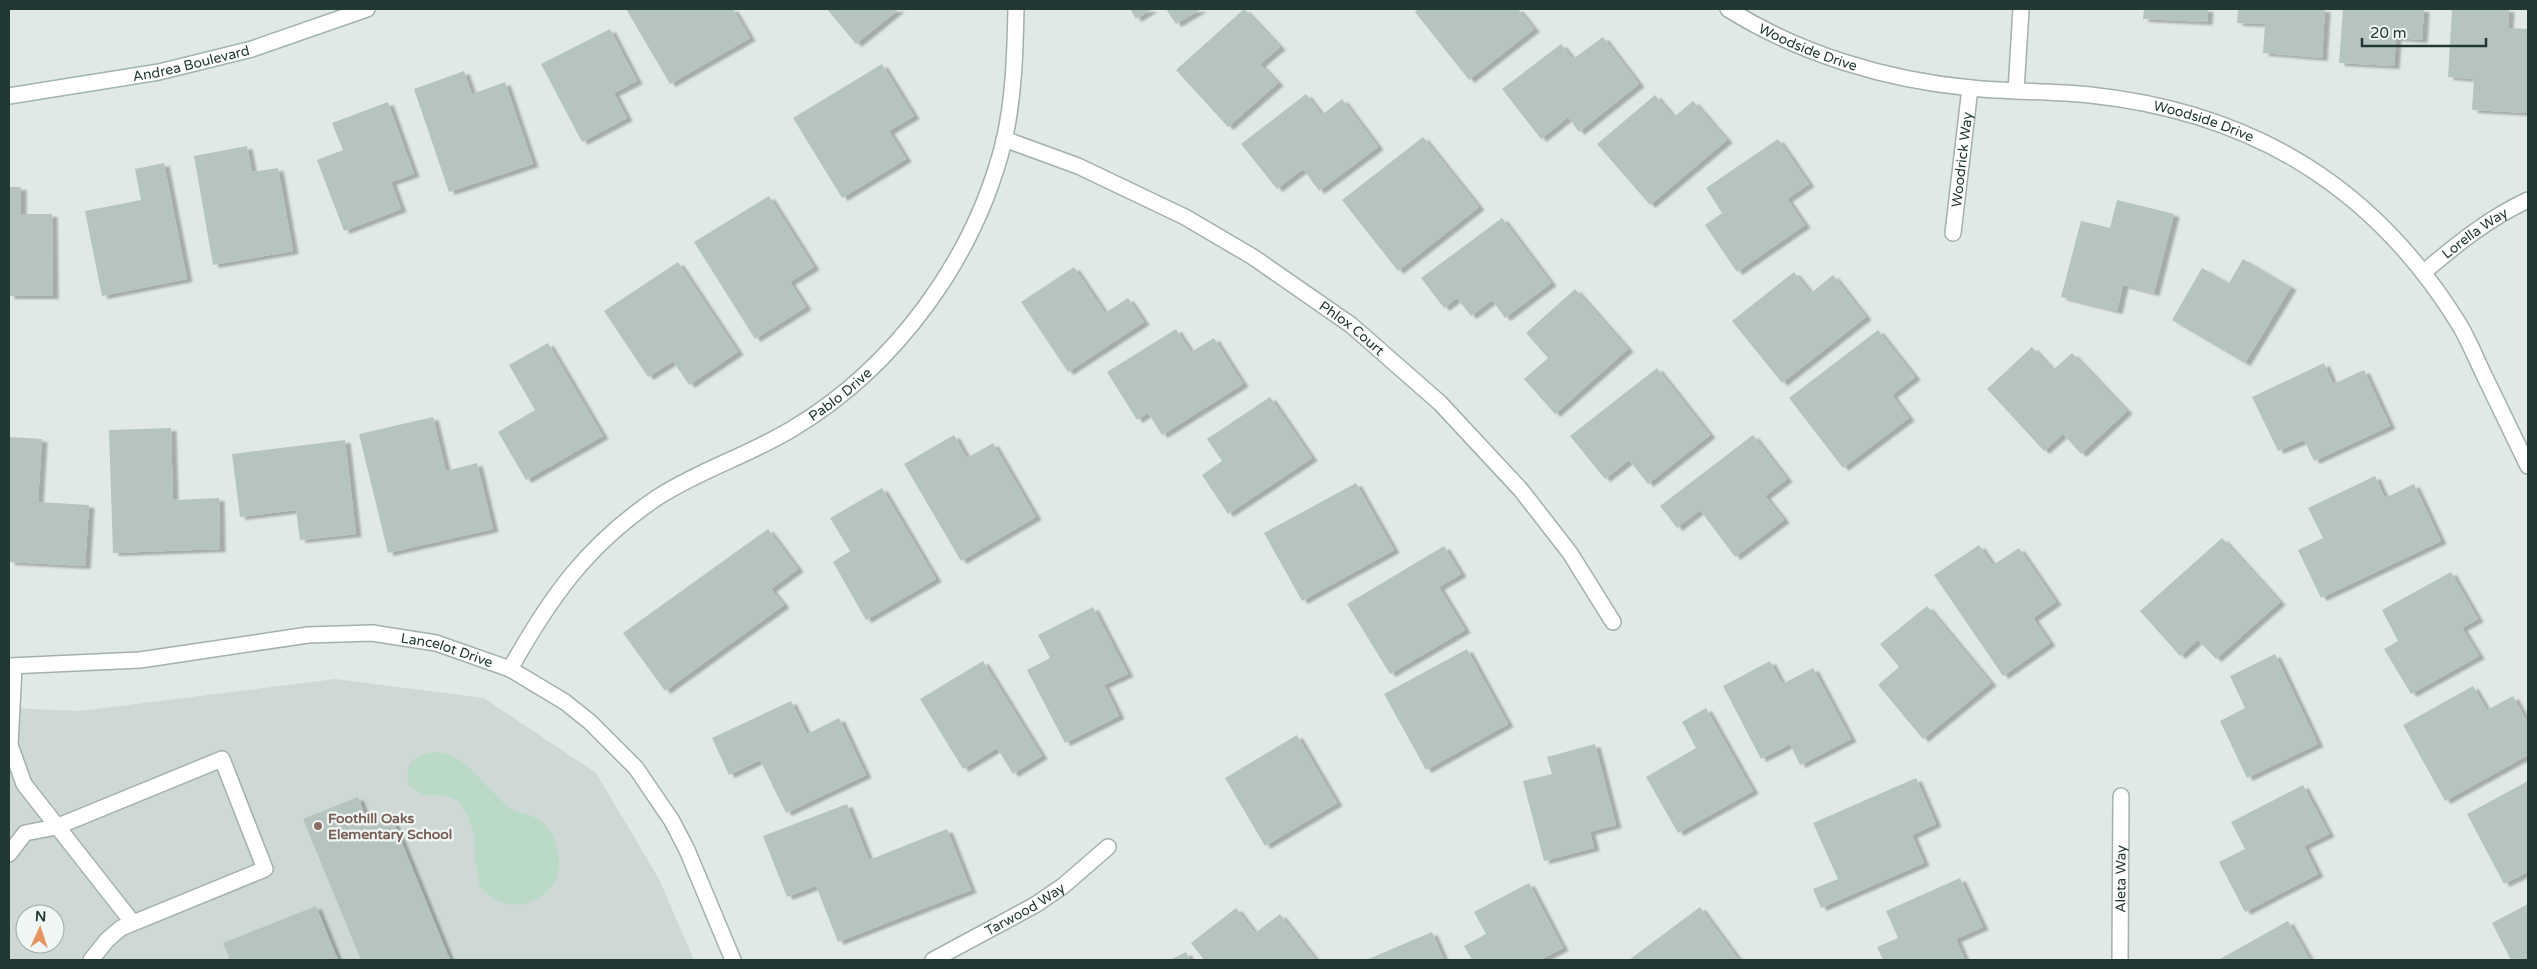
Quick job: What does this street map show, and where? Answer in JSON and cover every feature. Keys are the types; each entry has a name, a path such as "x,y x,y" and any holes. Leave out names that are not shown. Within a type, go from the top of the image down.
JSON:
{"street":[{"name":"Andrea Boulevard","path":"9,96 159,72 252,48 367,9"},
{"name":"Pablo Drive","path":"510,669 540,616 573,570 613,531 659,497 707,470 792,429 845,392 892,348 932,297 966,242 991,183 1004,139 1014,73 1016,9"},
{"name":"Woodside Drive","path":"1728,9 1796,44 1853,65 1911,80 1970,88 2090,95 2159,105 2221,123 2250,135 2307,165 2381,224 2424,272 2460,325 2528,466"},
{"path":"2016,91 2021,9"},
{"name":"Woodrick Way","path":"1953,233 1970,88"},
{"name":"Phlox Court","path":"1004,139 1078,166 1185,217 1253,257 1350,325 1440,403 1521,490 1570,553 1613,622"},
{"name":"Lorella Way","path":"2424,272 2472,232 2500,213 2528,200"},
{"name":"Lancelot Drive","path":"11,667 140,660 308,636 372,633 436,643 510,669 565,702 590,722 636,768 672,821 687,850 733,960"},
{"path":"11,667 10,745 24,784 133,923"},
{"path":"9,854 25,832 56,827 222,759 265,869 121,928 107,940 91,960"},
{"name":"Aleta Way","path":"2120,960 2121,796"},
{"name":"Tarwood Way","path":"933,960 1035,905 1063,886 1108,847"}],"shaded area":[{"name":"Foothill Oaks Elementary School","path":"335,679 484,698 596,773 659,879 694,960 9,960 9,708 80,711"}],"green space":[{"path":"437,752 455,757 468,767 511,809 539,820 551,832 558,852 558,872 552,885 540,897 524,904 507,904 496,900 480,888 474,853 474,833 468,815 457,800 444,795 424,795 410,787 408,771 412,761 422,755"}],"building":[{"path":"626,9 733,9 750,38 670,84"},
{"path":"827,9 899,9 856,44"},
{"path":"1130,9 1152,9 1136,19"},
{"path":"1166,9 1201,9 1176,24"},
{"path":"1244,9 1280,47 1260,64 1278,83 1228,127 1176,70"},
{"path":"1419,9 1518,9 1534,29 1469,80 1415,12"},
{"path":"2144,9 2208,9 2207,22 2143,19"},
{"path":"2238,9 2325,9 2322,58 2263,53 2265,24 2237,23"},
{"path":"2343,9 2424,9 2422,40 2396,38 2394,66 2339,63"},
{"path":"2452,9 2509,9 2508,28 2528,29 2528,113 2472,110 2474,79 2448,77"},
{"path":"610,29 637,81 614,93 627,118 582,142 541,64"},
{"path":"1603,37 1639,84 1579,132 1568,117 1541,139 1502,89 1561,44 1573,59"},
{"path":"882,64 914,116 889,131 906,159 842,198 793,118"},
{"path":"464,71 472,94 505,82 533,164 449,192 414,89"},
{"path":"1306,94 1322,115 1342,99 1378,147 1319,191 1303,169 1277,189 1241,144"},
{"path":"1655,95 1674,117 1693,101 1727,140 1650,205 1597,144"},
{"path":"388,102 414,174 391,182 401,209 344,231 317,160 343,150 332,123"},
{"path":"1423,137 1479,207 1398,271 1342,200"},
{"path":"1778,139 1809,184 1787,199 1805,225 1737,272 1705,225 1722,213 1706,188"},
{"path":"247,146 252,172 278,168 293,251 213,265 194,156"},
{"path":"164,163 187,279 102,296 85,211 141,200 135,169"},
{"path":"9,187 21,187 21,214 52,214 53,296 9,296"},
{"path":"769,196 814,267 790,282 806,307 755,339 694,242"},
{"path":"2117,200 2174,214 2154,293 2123,285 2117,311 2061,297 2081,221 2110,228"},
{"path":"1502,218 1551,283 1505,318 1492,300 1471,316 1457,298 1444,308 1421,278"},
{"path":"2243,259 2291,287 2245,363 2172,320 2202,268 2229,283"},
{"path":"678,262 738,352 689,385 673,361 648,377 604,311"},
{"path":"1074,267 1105,313 1128,298 1144,322 1068,372 1021,302"},
{"path":"1794,272 1811,293 1833,275 1866,317 1782,383 1732,321"},
{"path":"1575,289 1628,349 1555,414 1524,379 1548,358 1526,333"},
{"path":"1176,329 1191,352 1214,338 1243,384 1162,435 1148,413 1137,420 1107,372"},
{"path":"1878,330 1915,377 1892,395 1909,418 1843,468 1789,398"},
{"path":"548,343 603,436 526,480 498,432 535,410 509,365"},
{"path":"2032,347 2053,370 2072,353 2127,411 2081,454 2063,434 2044,451 1987,389"},
{"path":"2324,363 2333,384 2364,370 2390,426 2314,461 2304,440 2278,451 2252,397"},
{"path":"1657,368 1710,435 1648,484 1629,460 1605,479 1570,436"},
{"path":"1270,397 1312,458 1228,514 1202,475 1222,461 1207,439"},
{"path":"433,417 446,471 477,463 493,529 388,553 359,434"},
{"path":"171,428 173,500 219,498 220,549 113,553 109,430"},
{"path":"954,435 967,458 993,443 1036,517 961,561 904,464"},
{"path":"1753,435 1787,479 1765,496 1784,520 1735,557 1700,510 1677,528 1660,506"},
{"path":"9,437 42,439 38,502 89,505 85,566 9,562"},
{"path":"345,440 356,534 300,540 296,510 240,517 232,454"},
{"path":"2375,476 2385,498 2414,484 2441,541 2321,598 2298,550 2323,538 2308,508"},
{"path":"1356,483 1394,550 1302,601 1264,533"},
{"path":"882,488 936,579 866,620 833,562 850,551 830,518"},
{"path":"768,529 798,569 771,589 784,605 665,691 623,633"},
{"path":"2222,538 2280,602 2216,659 2198,640 2180,656 2140,611"},
{"path":"1979,545 1993,565 2019,548 2056,602 2033,618 2050,643 2003,676 1934,575"},
{"path":"1444,546 1461,574 1439,587 1465,630 1390,674 1347,604"},
{"path":"2451,572 2478,619 2462,628 2479,656 2411,694 2384,649 2398,641 2382,610"},
{"path":"1927,606 1991,683 1923,739 1878,685 1899,667 1880,644"},
{"path":"1093,607 1128,674 1104,685 1119,716 1065,743 1027,670 1050,658 1038,635"},
{"path":"1467,649 1508,724 1426,770 1384,694"},
{"path":"2275,654 2318,744 2247,778 2220,721 2245,708 2230,676"},
{"path":"983,661 1042,756 1013,774 997,748 963,769 920,699"},
{"path":"1770,661 1782,684 1813,668 1851,739 1800,765 1790,744 1761,759 1723,686"},
{"path":"2473,686 2487,710 2513,696 2528,723 2528,755 2445,801 2403,725"},
{"path":"791,701 807,734 839,718 866,775 786,813 760,760 729,775 712,738"},
{"path":"1706,708 1753,791 1678,833 1646,777 1696,748 1682,722"},
{"path":"1297,735 1337,803 1265,846 1225,778"},
{"path":"1595,744 1616,825 1590,832 1594,848 1544,861 1523,781 1552,774 1547,757"},
{"path":"1916,778 1936,824 1912,835 1924,863 1821,908 1813,889 1838,879 1813,823"},
{"path":"2528,781 2528,872 2504,884 2467,814"},
{"path":"2303,785 2329,834 2304,846 2318,874 2245,912 2219,862 2245,849 2231,822"},
{"path":"358,797 367,820 389,811 450,960 361,960 303,819"},
{"path":"847,804 869,860 947,829 971,890 838,942 816,886 787,897 763,836"},
{"path":"1960,878 1983,927 1956,939 1965,960 1883,960 1877,947 1898,938 1886,911"},
{"path":"1529,883 1563,948 1540,960 1472,960 1464,946 1486,934 1474,912"},
{"path":"2528,904 2528,960 2511,960 2492,923"},
{"path":"316,906 338,960 230,960 223,943"},
{"path":"1700,907 1739,960 1629,960"},
{"path":"1236,908 1255,933 1280,914 1316,960 1204,960 1191,943"},
{"path":"2288,921 2310,960 2218,960"},
{"path":"1432,932 1444,960 1366,960"},
{"path":"1186,952 1190,960 1170,960"}],"place":[{"name":"Foothill Oaks Elementary School","path":"318,826"}]}
